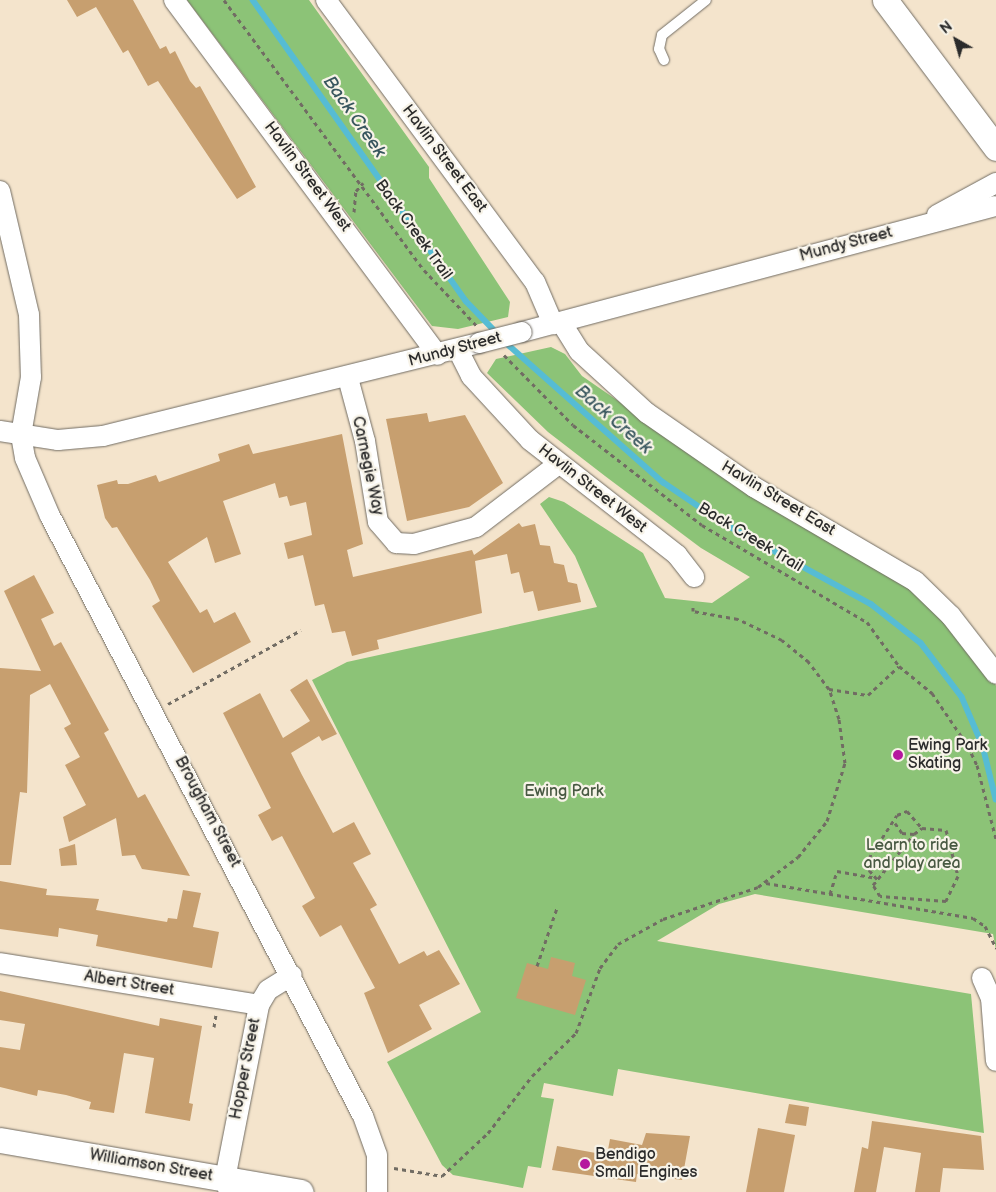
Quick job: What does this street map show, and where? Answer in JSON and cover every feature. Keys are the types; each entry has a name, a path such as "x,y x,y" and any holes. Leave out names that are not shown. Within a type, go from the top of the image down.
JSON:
{"street":[{"name":"Havlin Street West","path":"174,0 438,355"},
{"name":"Havlin Street East","path":"326,0 530,275 557,323 586,358 646,413 747,483 915,581 964,630 996,674"},
{"path":"885,0 996,148"},
{"name":"Mundy Street","path":"905,229 996,183"},
{"path":"0,191 29,315 31,377 21,435"},
{"name":"Mundy Street","path":"0,431 58,440 103,436 458,350 996,206"},
{"name":"Havlin Street West","path":"458,350 471,376 557,465 677,554 694,577"},
{"name":"Carnegie Way","path":"348,378 365,440 378,522 396,543 414,544 476,527 557,465"},
{"name":"Brougham Street","path":"21,435 50,516 292,975 372,1137 376,1192"},
{"name":"Albert Street","path":"0,963 259,1005"},
{"name":"Hopper Street","path":"223,1188 259,1005 268,990 292,975"},
{"path":"982,978 992,998 996,1061"},
{"name":"Williamson Street","path":"0,1140 223,1188 301,1192"}],"lane":[{"path":"664,60 659,49 662,35 706,0"}],"path":[{"name":"Back Creek Trail","path":"224,0 363,183 424,270 486,341 573,425 702,525 856,612 873,628 899,666 932,694 968,746 977,765 996,838"},
{"path":"344,227 363,183"},
{"path":"394,1168 442,1176 478,1143 532,1076 576,1033 600,968 618,944 663,919 765,883 811,845 838,794 844,742 829,689 809,662 782,640 738,619 693,611 693,606"},
{"path":"155,712 301,630"},
{"path":"829,689 868,695 899,666"},
{"path":"877,879 869,870 869,858 894,823 897,815 907,811 922,828"},
{"path":"894,823 902,833 914,834"},
{"path":"939,826 950,840 958,876 946,901 880,896 874,885 914,834 922,828 939,826"},
{"path":"830,894 837,871 877,879"},
{"path":"765,883 973,918 985,926 996,948"},
{"path":"537,966 556,908"}],"green space":[{"path":"187,0 309,0 429,167 429,178 510,302 508,317 458,329 432,326"},
{"name":"Ewing Park","path":"551,347 565,354 582,376 737,483 913,585 986,662 996,686 996,950 993,934 755,894 719,904 657,941 971,994 984,1133 618,1069 613,1096 544,1083 541,1097 554,1099 541,1168 528,1166 523,1188 453,1175 442,1165 387,1062 481,1012 312,680 347,662 597,607 575,556 540,504 549,497 564,502 643,553 665,598 712,603 750,577 701,548 548,432 487,373 496,359"}],"building":[{"path":"67,0 133,0 160,49 166,46 170,54 175,51 190,81 196,88 200,86 256,187 237,199 158,81 148,86 128,50 123,53 96,7 77,17"},
{"path":"427,413 429,422 465,415 503,483 469,507 407,521 386,419"},
{"path":"342,434 363,544 347,550 353,577 472,550 474,555 519,523 522,527 535,524 540,545 550,546 554,563 564,565 568,582 577,584 581,602 538,611 533,591 524,593 519,572 511,574 507,554 475,561 482,613 377,640 379,649 352,656 345,631 332,633 324,604 315,606 303,555 288,559 284,543 312,535 306,502 290,506 287,496 279,498 275,483 223,501 241,554 215,563 207,537 168,562 200,613 207,609 214,623 235,612 251,642 193,673 152,606 160,601 150,580 117,527 112,528 105,518 97,485 117,480 118,484 128,484 156,475 159,482 220,461 218,454 249,444 253,454"},
{"path":"34,575 54,613 41,619 54,646 61,642 109,730 104,733 138,798 145,794 190,876 142,869 135,855 122,856 116,818 69,842 63,817 86,805 65,765 80,757 64,728 71,724 50,684 30,695 27,793 20,792 11,865 0,865 0,668 41,671 4,591"},
{"path":"307,679 337,734 322,741 319,736 291,753 302,775 333,833 354,822 371,854 353,863 377,905 370,909 399,964 424,951 427,956 439,950 460,984 419,1005 432,1029 388,1053 364,993 375,988 341,925 320,937 302,906 315,898 282,836 272,841 258,815 271,808 223,713 260,693 283,738 310,721 290,690"},
{"path":"75,844 77,865 61,866 59,849"},
{"path":"0,881 47,889 46,895 99,899 96,910 167,922 168,918 177,919 183,890 201,893 193,927 219,932 212,968 96,946 98,935 59,928 58,937 0,929"},
{"path":"551,957 575,963 572,976 586,980 575,1015 516,998 527,963 548,969"},
{"path":"0,991 159,1026 160,1018 202,1026 189,1103 193,1104 190,1121 145,1113 154,1058 124,1053 114,1113 89,1109 91,1102 66,1095 38,1090 37,1096 0,1087 0,1047 20,1050 25,1024 0,1020"},
{"path":"789,1104 809,1107 806,1126 785,1123"},
{"path":"872,1121 981,1136 984,1170 943,1168 940,1192 915,1192 921,1153 884,1147 876,1192 854,1192 862,1147 868,1149"},
{"path":"758,1128 795,1135 784,1192 746,1192"},
{"path":"646,1133 690,1136 682,1180 637,1174 636,1182 552,1170 557,1146 607,1155 610,1139 642,1145"}],"waterway":[{"name":"Back Creek","path":"253,0 466,301 498,334"},
{"name":"Back Creek","path":"504,341 663,482 723,523 871,604 921,643 962,697 983,746 996,799"}],"place":[{"name":"Ewing Park Skating","path":"898,755"},
{"name":"Bendigo Small Engines","path":"585,1164"}],"park label":[{"name":"Learn to ride and play area","path":"912,855"}]}
